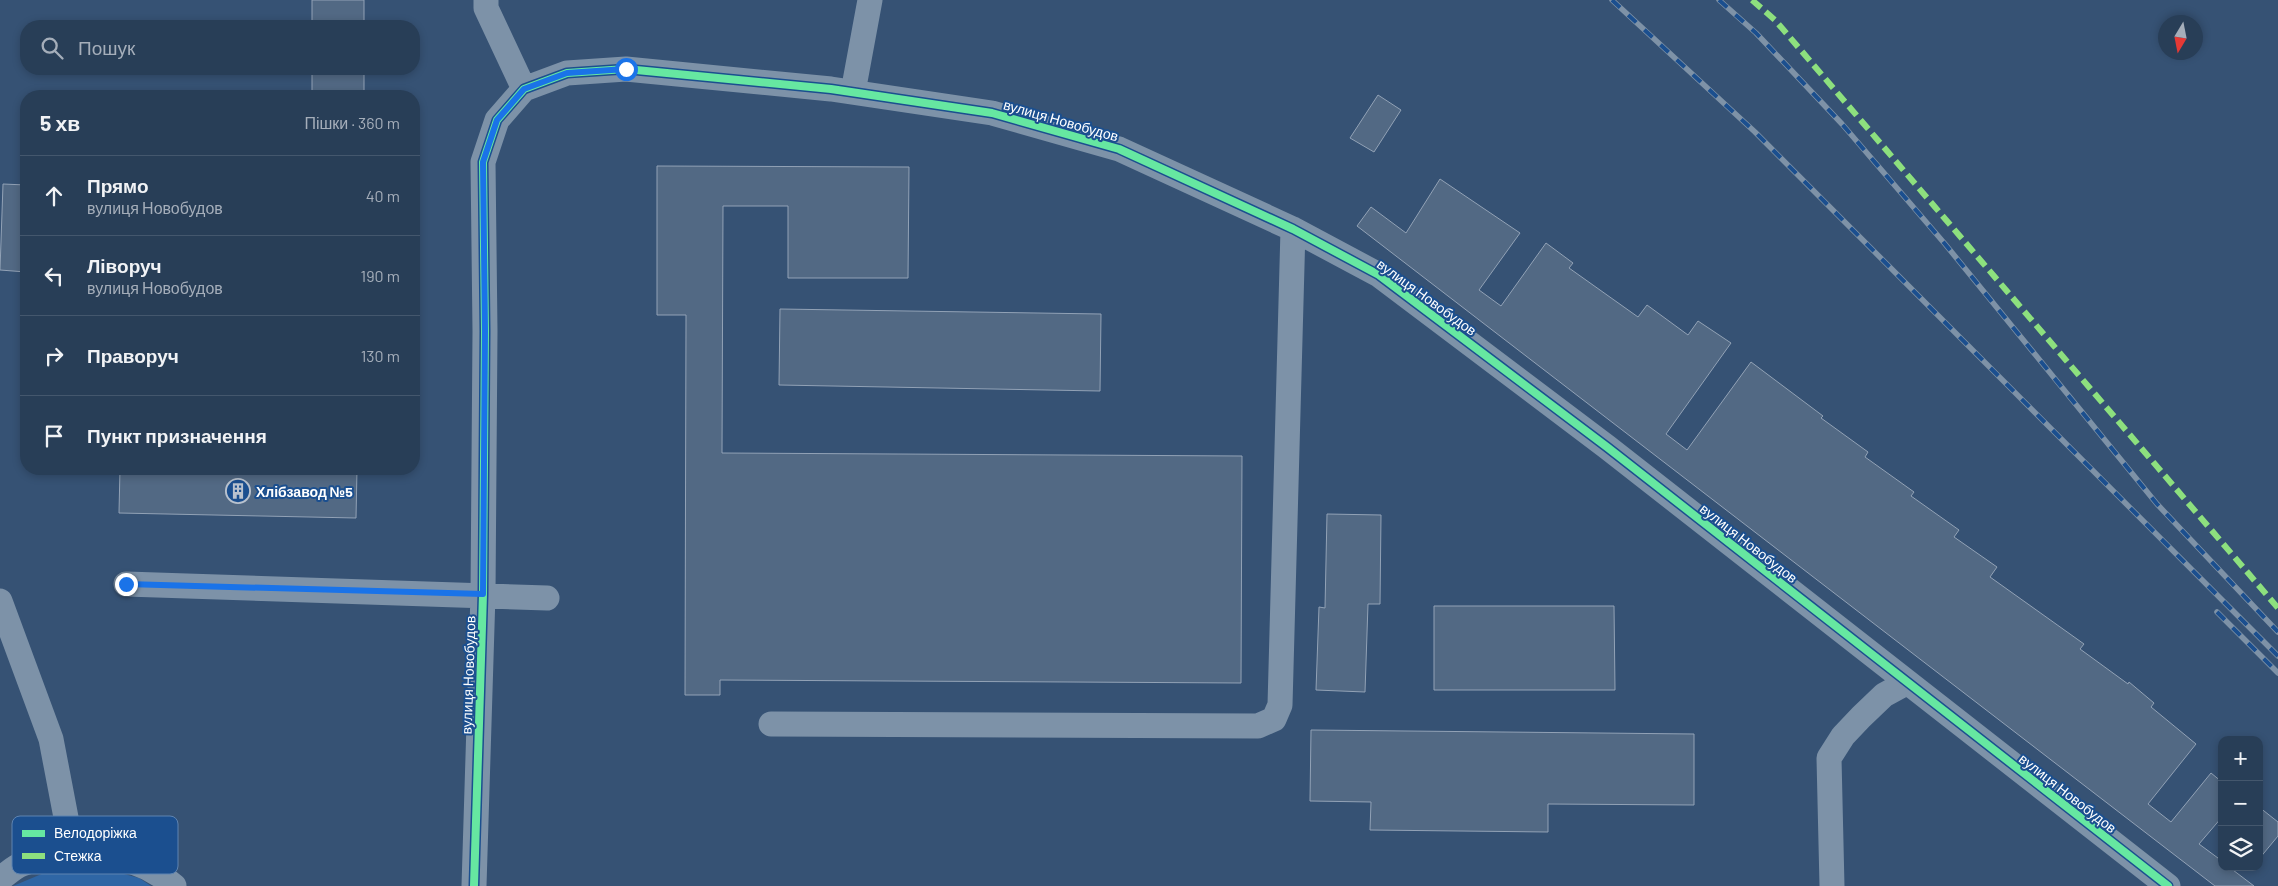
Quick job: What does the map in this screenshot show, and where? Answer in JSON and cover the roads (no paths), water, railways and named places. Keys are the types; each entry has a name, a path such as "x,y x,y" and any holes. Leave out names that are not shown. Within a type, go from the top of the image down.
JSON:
{"street":[{"path":"486,0 486,8 524,89"},
{"path":"853,92 870,0"},
{"name":"вулиця Новобудов","path":"474,886 483,594 485,331 483,162 497,120 524,89 567,73 626,69 853,92 992,114 1119,149 1293,229 1379,275 1606,447 2168,886"},
{"path":"771,724 1258,726 1274,719 1280,705 1293,229"},
{"path":"126,584 483,594 547,598"},
{"path":"0,601 52,739 66,816"},
{"path":"1832,886 1829,758 1843,736 1861,717 1884,695 1906,683"},
{"path":"0,879 12,871"},
{"path":"160,874 174,886"}],"railway":[{"path":"1612,0 1755,132 2278,656"},
{"path":"1719,0 1756,33 1842,124 1945,244 2157,504 2278,632"},
{"path":"2217,612 2278,673"}],"place":[{"name":"Хлібзавод №5","path":"238,491"}]}
